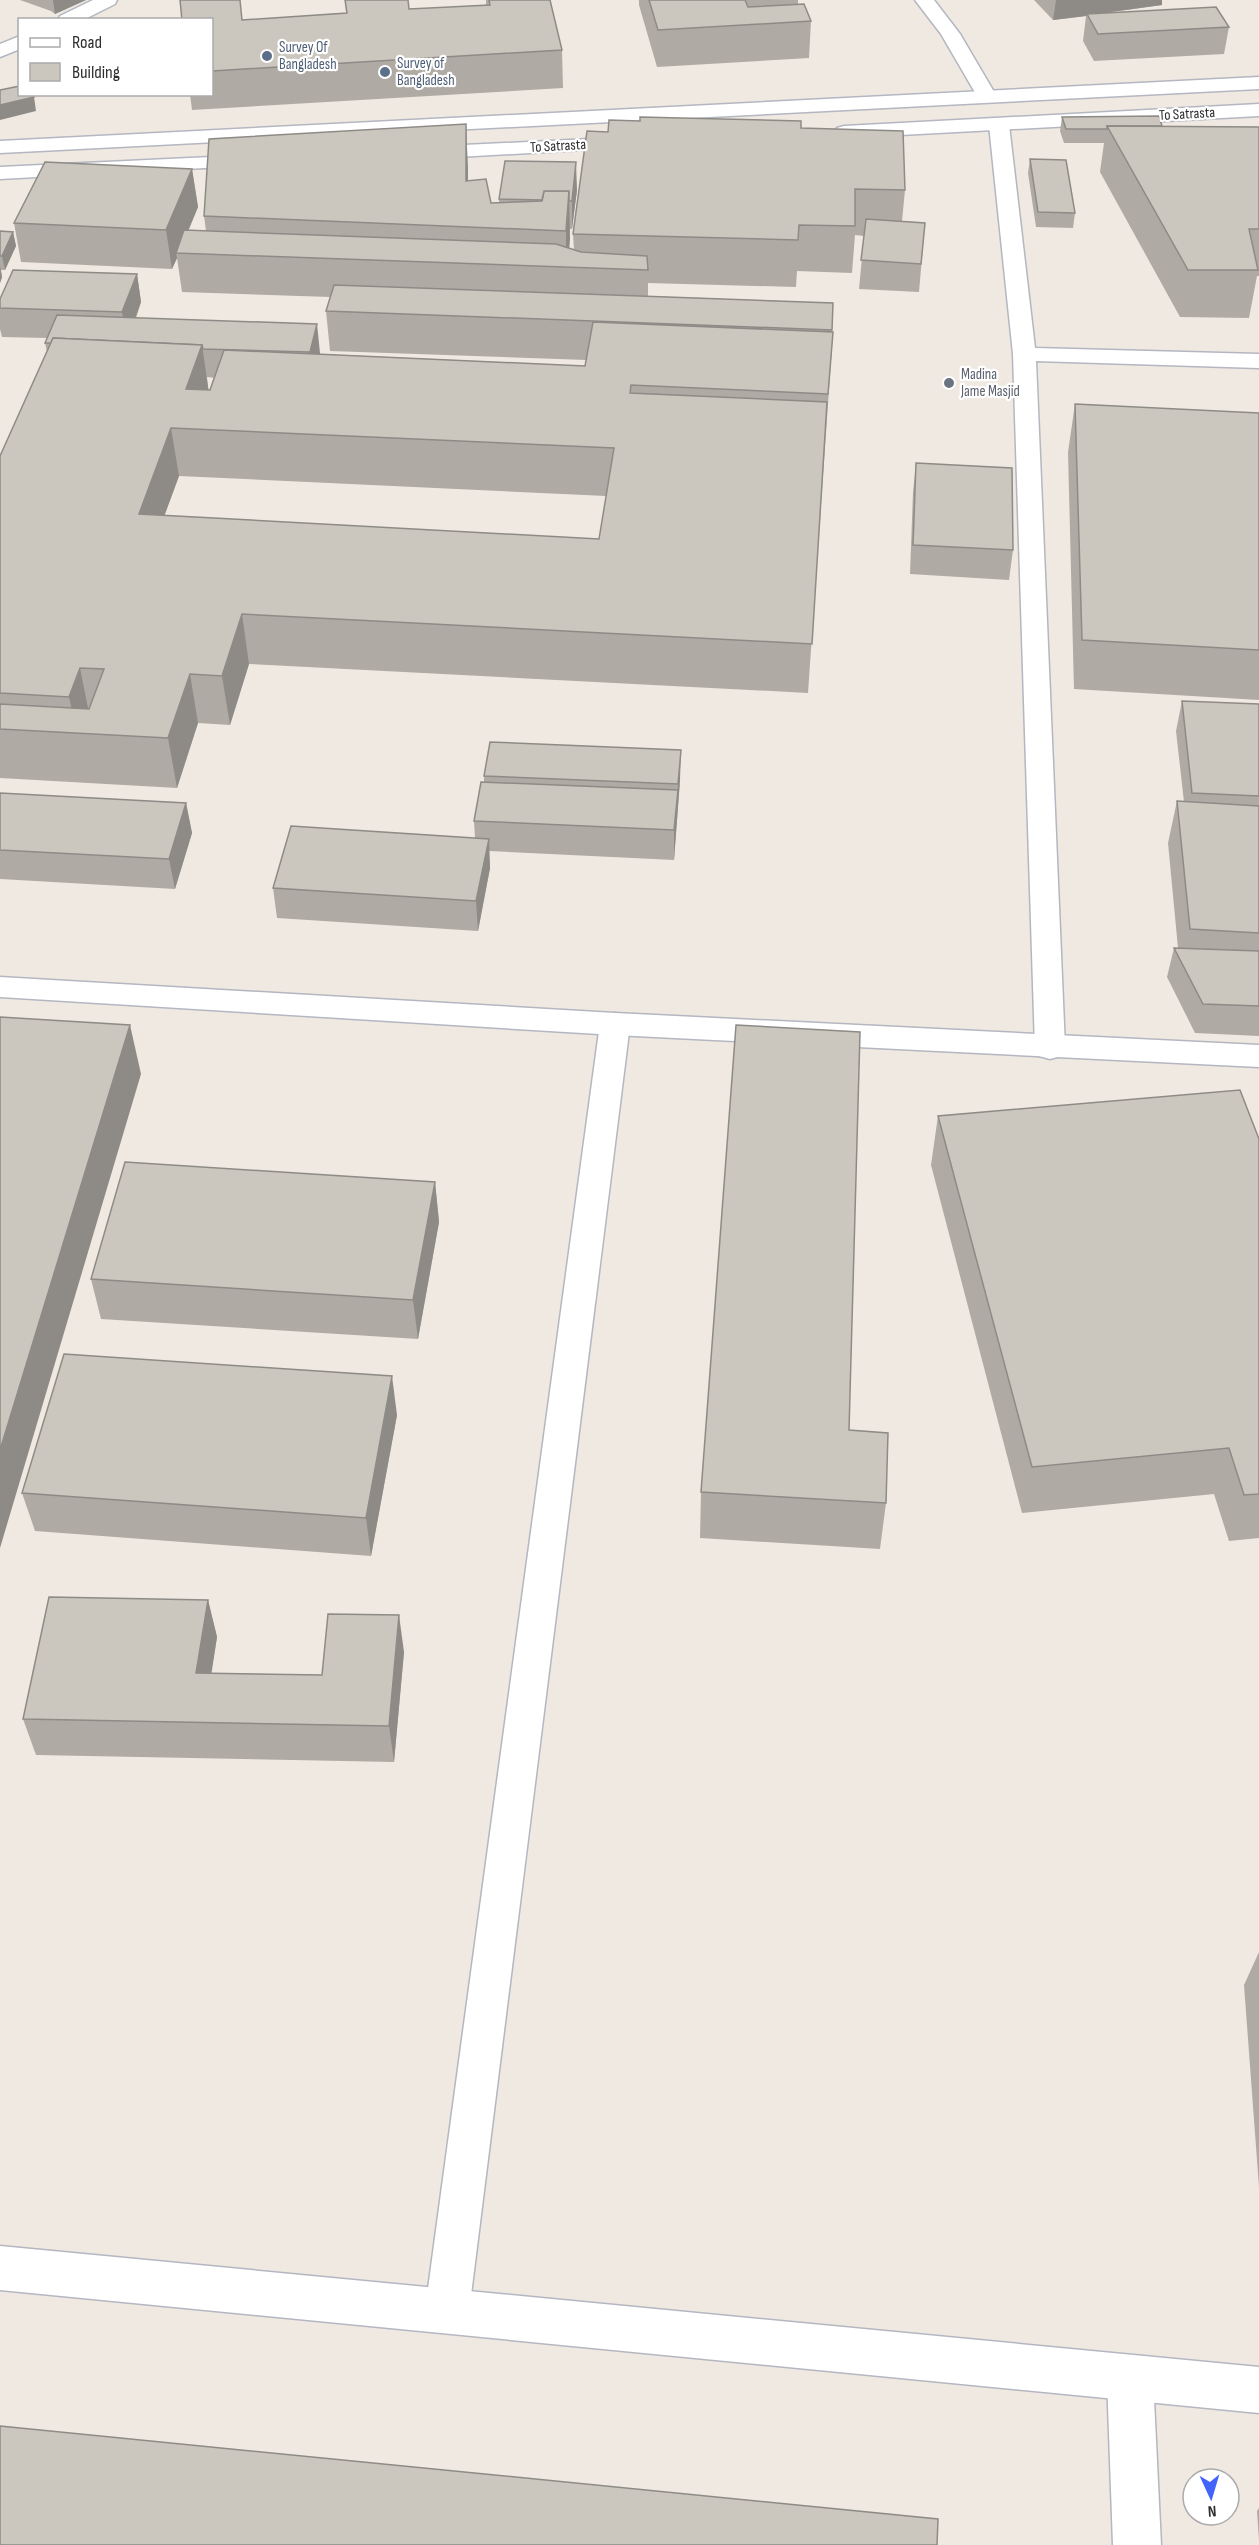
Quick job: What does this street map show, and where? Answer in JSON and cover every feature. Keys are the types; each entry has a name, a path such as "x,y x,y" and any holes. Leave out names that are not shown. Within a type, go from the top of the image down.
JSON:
{"street":[{"path":"71,18 108,0"},
{"path":"924,0 960,48 987,97 999,125 1024,354 1050,1048"},
{"path":"0,51 18,43"},
{"path":"0,147 1259,83"},
{"name":"To Satrasta","path":"820,134 1259,110"},
{"name":"To Satrasta","path":"404,154 654,141"},
{"path":"0,173 273,160"},
{"path":"1024,354 1259,362"},
{"path":"0,987 1050,1048 1259,1056"},
{"path":"447,2312 615,1024"},
{"path":"0,2268 1259,2390"},
{"path":"1130,2378 1137,2545"}],"building":[{"path":"180,0 240,0 242,20 347,13 345,0 408,0 409,9 490,5 489,0 550,0 562,50 213,71 213,18 182,18"},
{"path":"649,0 745,0 748,7 804,4 811,21 658,30"},
{"path":"1216,7 1229,27 1098,34 1087,14"},
{"path":"18,86 18,96 34,97 0,105 0,90"},
{"path":"1159,116 1162,126 1107,126 1107,129 1066,129 1062,117"},
{"path":"640,117 801,121 801,128 903,131 905,190 855,189 855,226 799,225 798,240 573,234 587,131 608,132 609,120 640,121"},
{"path":"466,124 466,181 486,179 491,203 542,201 544,191 569,191 566,231 204,216 209,139"},
{"path":"1107,126 1259,127 1259,229 1249,229 1258,270 1188,270"},
{"path":"1030,159 1066,160 1075,213 1038,212"},
{"path":"505,161 576,162 572,201 569,201 569,191 544,191 542,200 499,199"},
{"path":"45,162 192,169 166,230 14,223"},
{"path":"866,219 925,223 921,264 861,260"},
{"path":"184,230 556,244 581,252 647,256 648,270 176,253"},
{"path":"0,231 13,232 2,256 0,256"},
{"path":"13,270 137,274 122,312 0,308 0,299"},
{"path":"334,285 833,303 832,330 326,311"},
{"path":"57,315 317,324 310,352 203,349 202,345 53,338 51,343 45,343"},
{"path":"593,322 833,332 828,394 631,385 630,393 827,402 812,644 242,614 222,676 190,674 168,738 0,729 0,704 89,709 104,669 80,668 69,697 0,693 0,456 53,338 202,345 186,389 210,390 224,350 585,366","holes":["171,428 614,448 599,539 139,514"]},
{"path":"1075,404 1259,413 1259,650 1082,640"},
{"path":"916,463 1012,468 1013,550 913,545"},
{"path":"1182,701 1259,704 1259,796 1192,793"},
{"path":"490,742 681,750 678,784 484,776"},
{"path":"481,782 678,790 674,830 474,821"},
{"path":"0,793 186,803 169,859 0,850"},
{"path":"1177,801 1259,806 1259,933 1190,929"},
{"path":"291,826 489,839 476,901 273,888"},
{"path":"1174,948 1259,951 1259,1006 1203,1004"},
{"path":"0,1017 130,1025 0,1450"},
{"path":"736,1025 860,1032 849,1430 888,1433 886,1503 701,1492"},
{"path":"1240,1090 1259,1139 1259,1494 1244,1495 1229,1448 1032,1467 938,1116"},
{"path":"125,1162 435,1182 413,1300 91,1279"},
{"path":"64,1354 392,1376 366,1518 22,1493"},
{"path":"49,1597 208,1600 196,1673 322,1675 328,1614 399,1615 389,1726 23,1719"},
{"path":"0,2426 938,2519 937,2545 0,2545"}],"place":[{"name":"Survey Of Bangladesh","path":"267,56"},
{"name":"Survey of Bangladesh","path":"385,72"},
{"name":"Madina Jame Masjid","path":"949,383"}]}
